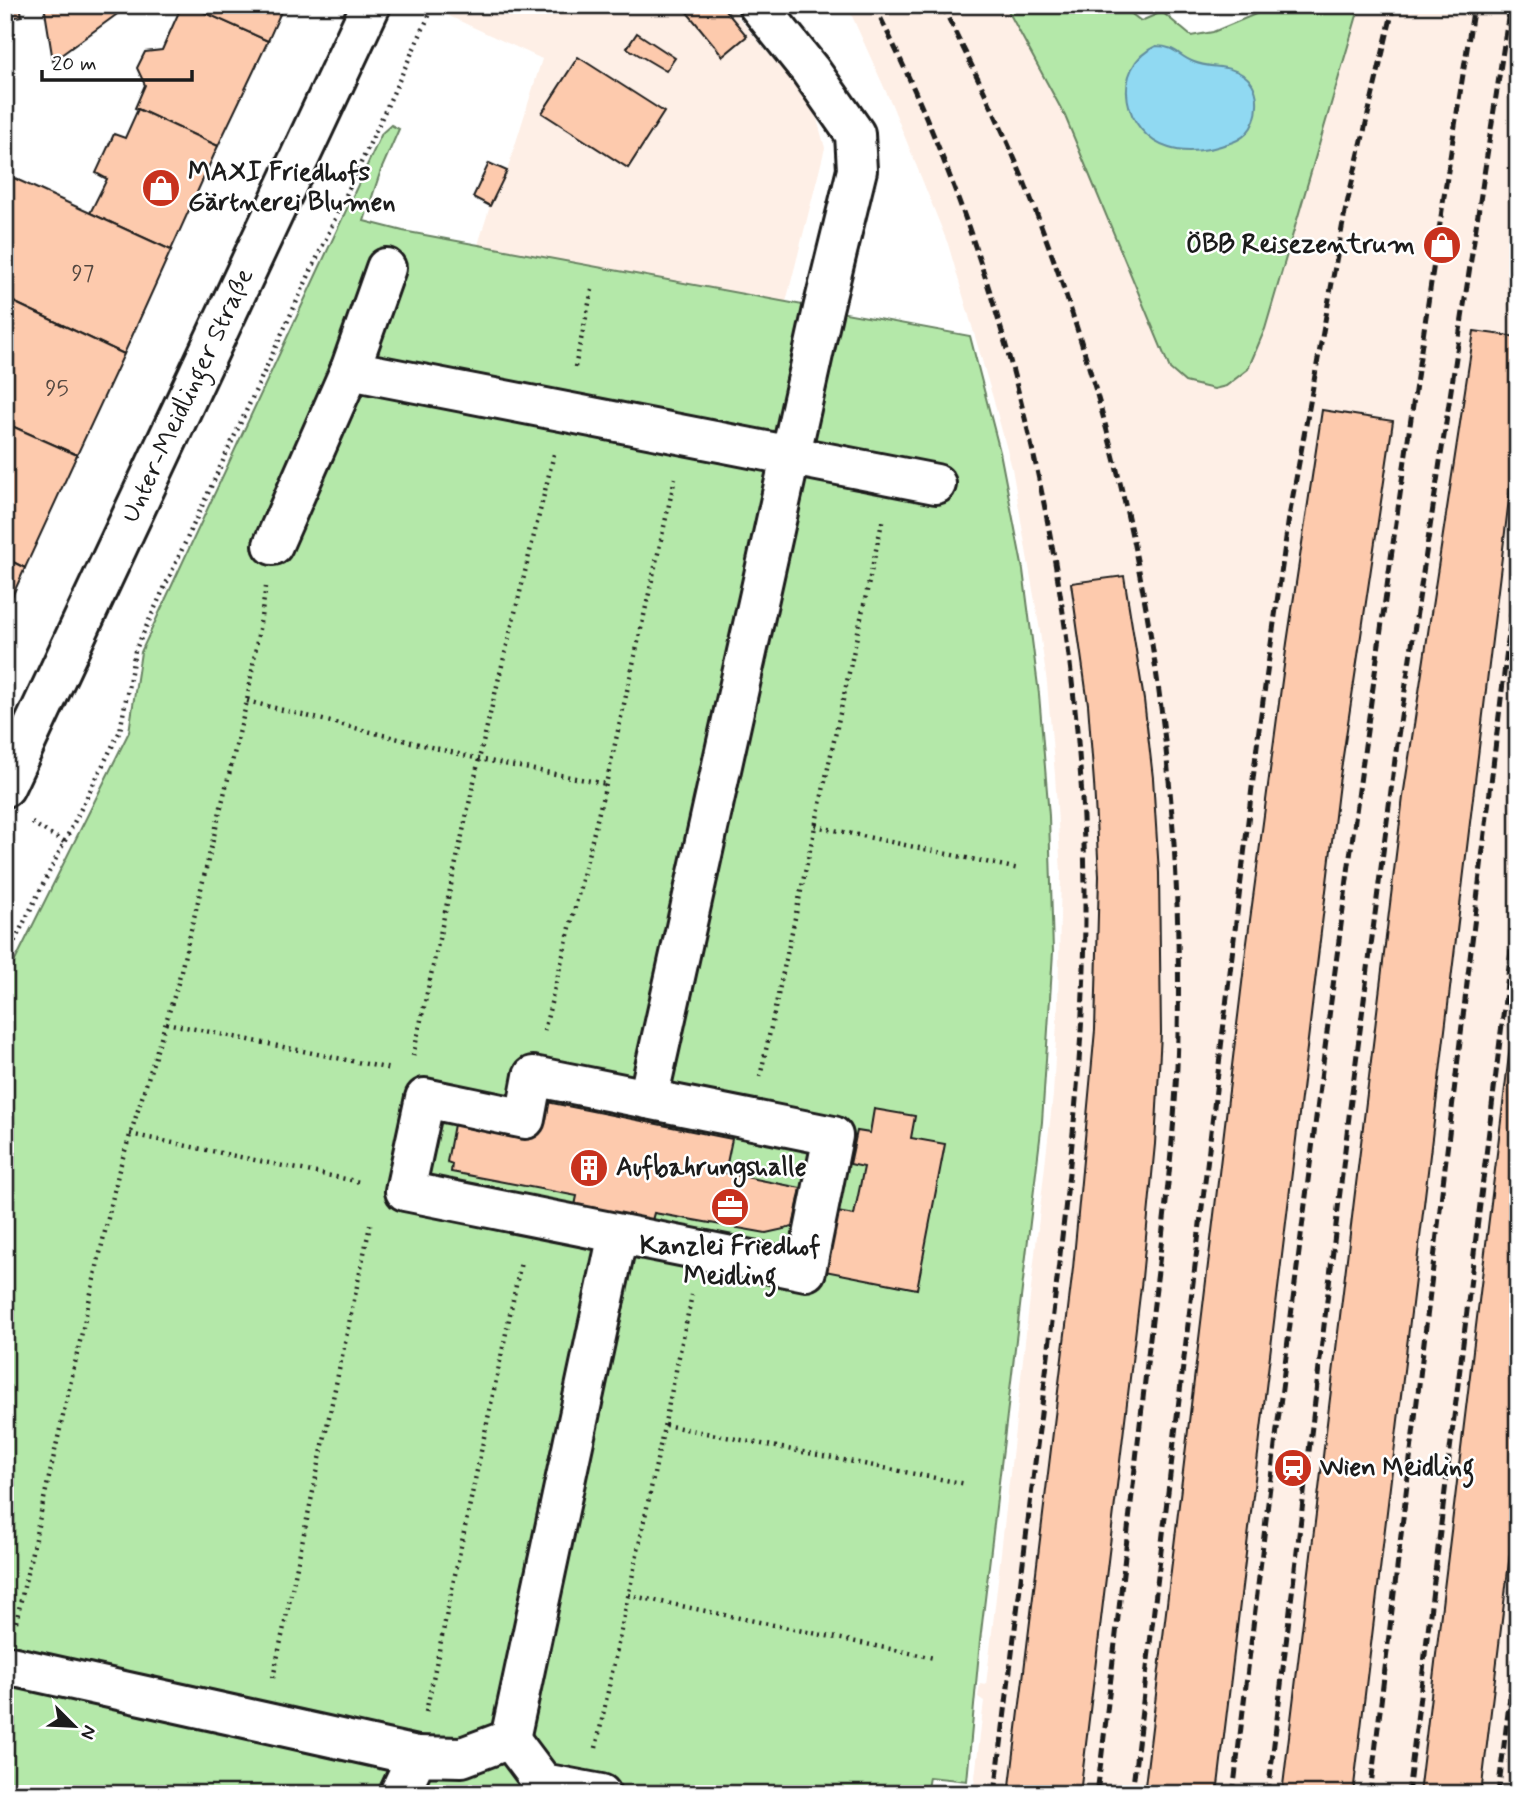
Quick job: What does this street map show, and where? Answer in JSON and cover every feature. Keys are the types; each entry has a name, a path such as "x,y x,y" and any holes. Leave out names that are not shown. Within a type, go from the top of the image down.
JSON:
{"street":[{"name":"Unter-Meidlinger Straße","path":"5,787 371,5"},
{"path":"648,1099 823,309 857,170 855,134 810,70 758,5"},
{"path":"273,545 350,370 386,268"},
{"path":"350,370 936,484"},
{"path":"533,1076 833,1136 806,1271 392,1189 417,1086 525,1119 533,1076"},
{"path":"594,1792 543,1783 510,1739 618,1234"},
{"path":"6,1666 417,1756 462,1758 510,1739"},
{"path":"399,1794 417,1756"}],"path":[{"path":"5,960 120,732 135,651 434,5"},
{"path":"166,1023 417,1086 479,759 565,412 592,290"},
{"path":"533,1076 606,784 684,436"},
{"path":"751,1119 893,477"},
{"path":"6,1666 118,1170 177,987 247,701 273,545"},
{"path":"247,701 479,759 606,784"},
{"path":"815,826 1019,869"},
{"path":"130,1133 392,1189 264,1721"},
{"path":"417,1756 530,1216"},
{"path":"594,1792 628,1595 701,1250"},
{"path":"665,1424 966,1484"},
{"path":"628,1595 934,1658"}],"shaded area":[{"path":"454,5 728,5 814,108 825,148 786,302 478,245 490,206 507,171 542,59 449,16"},
{"path":"847,5 1005,5 1065,116 1164,358 1170,369 1185,382 1214,389 1226,386 1248,369 1265,329 1360,5 1518,5 1518,1794 973,1794 984,1701 978,1697 980,1684 986,1685 1053,1095 1061,873 1055,775 1039,625 1012,468 948,244 892,105"}],"green space":[{"path":"1005,5 1120,5 1141,21 1162,12 1191,36 1213,32 1277,5 1360,5 1265,329 1248,369 1226,386 1214,389 1185,382 1170,369 1065,116"},
{"path":"391,125 399,129 381,170 364,221 403,231 970,336 1000,452 1023,570 1039,694 1049,816 1053,952 1042,1122 980,1641 967,1781 929,1777 926,1794 5,1794 5,981 129,732 141,652 382,133"}],"water":[{"path":"1156,46 1173,49 1194,62 1226,68 1245,76 1254,88 1257,104 1254,120 1246,134 1220,146 1183,151 1153,140 1141,129 1132,115 1127,84 1132,69 1141,56"}],"building":[{"path":"5,5 20,5 22,16 5,19"},
{"path":"44,5 70,5 70,8 76,5 116,5 120,12 53,61"},
{"path":"182,5 189,5 268,41 218,146 135,108 145,85 137,68 145,52 162,50"},
{"path":"201,5 284,5 268,41 199,10"},
{"path":"681,5 721,5 747,36 723,56"},
{"path":"637,33 675,58 666,71 627,48"},
{"path":"578,57 664,112 628,168 542,113"},
{"path":"138,109 218,146 171,250 90,213 107,179 96,173 114,134 125,138"},
{"path":"489,163 507,171 490,206 473,197"},
{"path":"5,174 171,250 124,354 5,298"},
{"path":"5,298 124,354 77,455 5,423"},
{"path":"1474,331 1518,337 1518,424 1353,1794 1282,1794 1403,797"},
{"path":"1322,410 1393,421 1339,783 1217,1794 1144,1794 1246,950 1287,643"},
{"path":"5,423 77,455 25,568 5,558"},
{"path":"5,558 25,568 5,612"},
{"path":"1124,576 1144,700 1153,778 1159,873 1161,1033 1155,1144 1142,1278 1080,1794 1009,1794 1073,1268 1095,1030 1099,876 1088,704 1071,583"},
{"path":"1518,981 1518,1487 1481,1794 1419,1794"},
{"name":"Aufbahrungshalle","path":"537,1100 732,1139 725,1173 801,1188 793,1227 766,1233 654,1213 650,1228 573,1215 577,1196 451,1172 452,1164 447,1162 455,1119"},
{"path":"874,1109 915,1116 911,1138 945,1144 917,1289 825,1271 837,1212 854,1215 864,1167 850,1164 857,1131 870,1133"}],"railway":[{"path":"874,5 923,110 966,220 1002,333 1032,449 1056,567 1072,685 1082,802 1084,972 1073,1133 995,1794"},
{"path":"942,5 997,119 1027,189 1065,291 1097,395 1124,499 1145,604 1161,710 1172,817 1178,925 1178,1034 1171,1155 1097,1794"},
{"path":"1132,1794 1259,729 1289,517 1345,212 1394,5"},
{"path":"1233,1794 1344,898 1406,451 1474,5"},
{"path":"1268,1794 1350,1108 1398,736 1510,5"},
{"path":"1370,1794 1518,557"},
{"path":"1408,1794 1518,893"},
{"path":"1498,1794 1518,1631"}],"place":[{"name":"MAXI Friedhofs Gärtnerei Blumen","path":"161,188"},
{"name":"ÖBB Reisezentrum","path":"1442,245"},
{"name":"Aufbahrungshalle","path":"589,1168"},
{"name":"Kanzlei Friedhof Meidling","path":"730,1207"},
{"name":"Wien Meidling","path":"1293,1468"}]}
